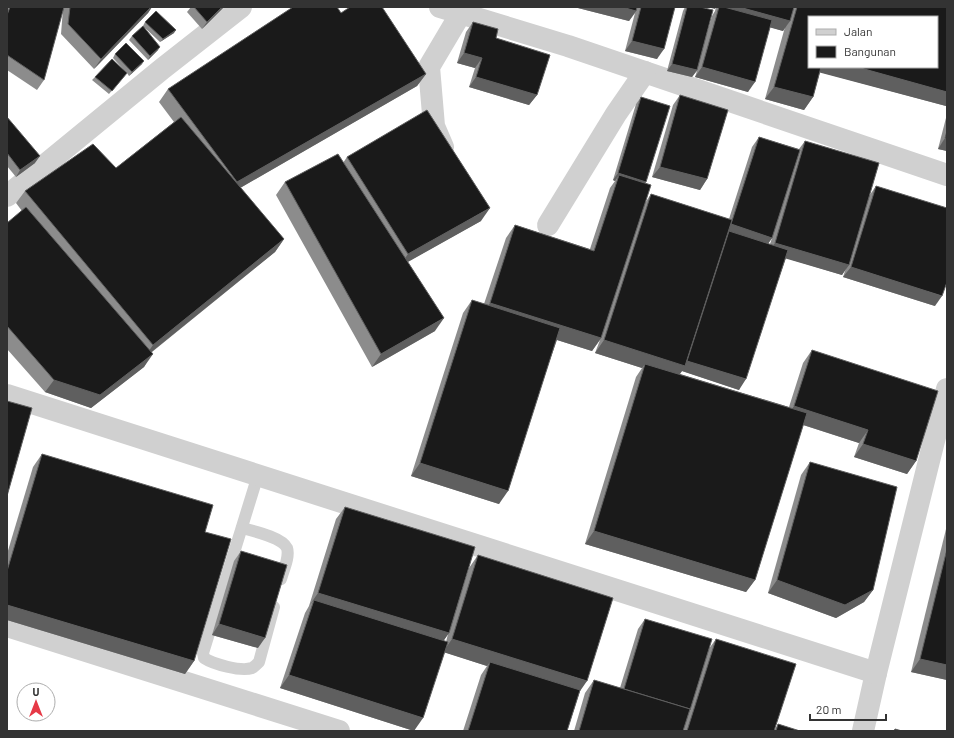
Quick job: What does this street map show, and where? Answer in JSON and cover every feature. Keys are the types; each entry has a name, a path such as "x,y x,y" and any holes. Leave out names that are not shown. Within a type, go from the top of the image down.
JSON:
{"street":[{"path":"7,196 162,68 241,7"},
{"path":"440,7 568,46 947,175"},
{"path":"451,167 434,126 429,67 461,13"},
{"path":"548,226 616,114 645,72"},
{"path":"863,731 876,672 947,389"},
{"path":"7,395 876,672"},
{"path":"7,626 339,731"}],"lane":[{"path":"242,528 280,540 287,548 287,557 259,662 252,668 242,669 207,660 203,653 258,476"}],"building":[{"path":"10,7 64,7 44,80 7,55 7,15"},
{"path":"70,7 151,7 101,59 68,24"},
{"path":"194,7 222,7 207,22"},
{"path":"293,7 337,7 341,13 350,7 382,7 426,74 237,182 168,89"},
{"path":"622,7 637,7 636,11"},
{"path":"641,7 675,7 664,49 632,41"},
{"path":"687,7 700,7 713,10 697,70 672,64"},
{"path":"719,7 772,20 755,82 702,67"},
{"path":"739,7 794,7 790,21"},
{"path":"797,7 947,7 947,92 861,68 938,68 938,16 808,16 808,68 821,68 813,97 774,87"},
{"path":"156,11 176,30 163,39 145,22"},
{"path":"473,22 498,29 496,38 550,55 537,95 476,77 482,58 464,53"},
{"path":"143,26 160,47 150,56 132,36"},
{"path":"126,43 144,61 132,72 115,54"},
{"path":"112,59 127,73 112,91 95,77"},
{"path":"680,95 728,110 707,179 660,167"},
{"path":"641,97 670,106 646,182 618,173"},
{"path":"427,110 490,208 408,254 347,157"},
{"path":"7,117 40,156 20,170 7,153"},
{"path":"181,117 284,239 153,345 25,191 93,144 116,168"},
{"path":"759,137 800,150 772,238 731,224"},
{"path":"805,141 879,163 849,265 775,243"},
{"path":"338,154 444,318 381,354 285,182"},
{"path":"619,175 651,185 601,338 490,303 515,225 594,251"},
{"path":"876,186 947,208 947,282 942,296 851,267"},
{"path":"651,194 732,220 685,366 604,340"},
{"path":"26,207 153,354 100,395 54,380 7,326 7,223"},
{"path":"729,231 788,250 746,379 687,361"},
{"path":"472,300 560,328 508,491 420,463"},
{"path":"812,350 938,391 916,461 863,444 868,430 794,406"},
{"path":"645,364 807,413 755,580 594,531"},
{"path":"7,401 32,408 7,496"},
{"path":"42,454 213,505 205,532 231,539 194,661 7,605 7,571"},
{"path":"810,462 897,487 873,590 845,605 777,580"},
{"path":"345,507 475,547 449,633 318,593"},
{"path":"947,549 947,665 920,659"},
{"path":"241,551 287,565 265,638 219,624"},
{"path":"478,555 613,598 587,681 452,639"},
{"path":"314,600 448,642 423,718 289,675"},
{"path":"645,619 712,639 690,710 624,689"},
{"path":"716,639 796,664 774,731 687,731"},
{"path":"490,662 580,690 567,731 468,731"},
{"path":"594,680 690,709 683,731 579,731"},
{"path":"778,724 800,731 776,731"}]}
